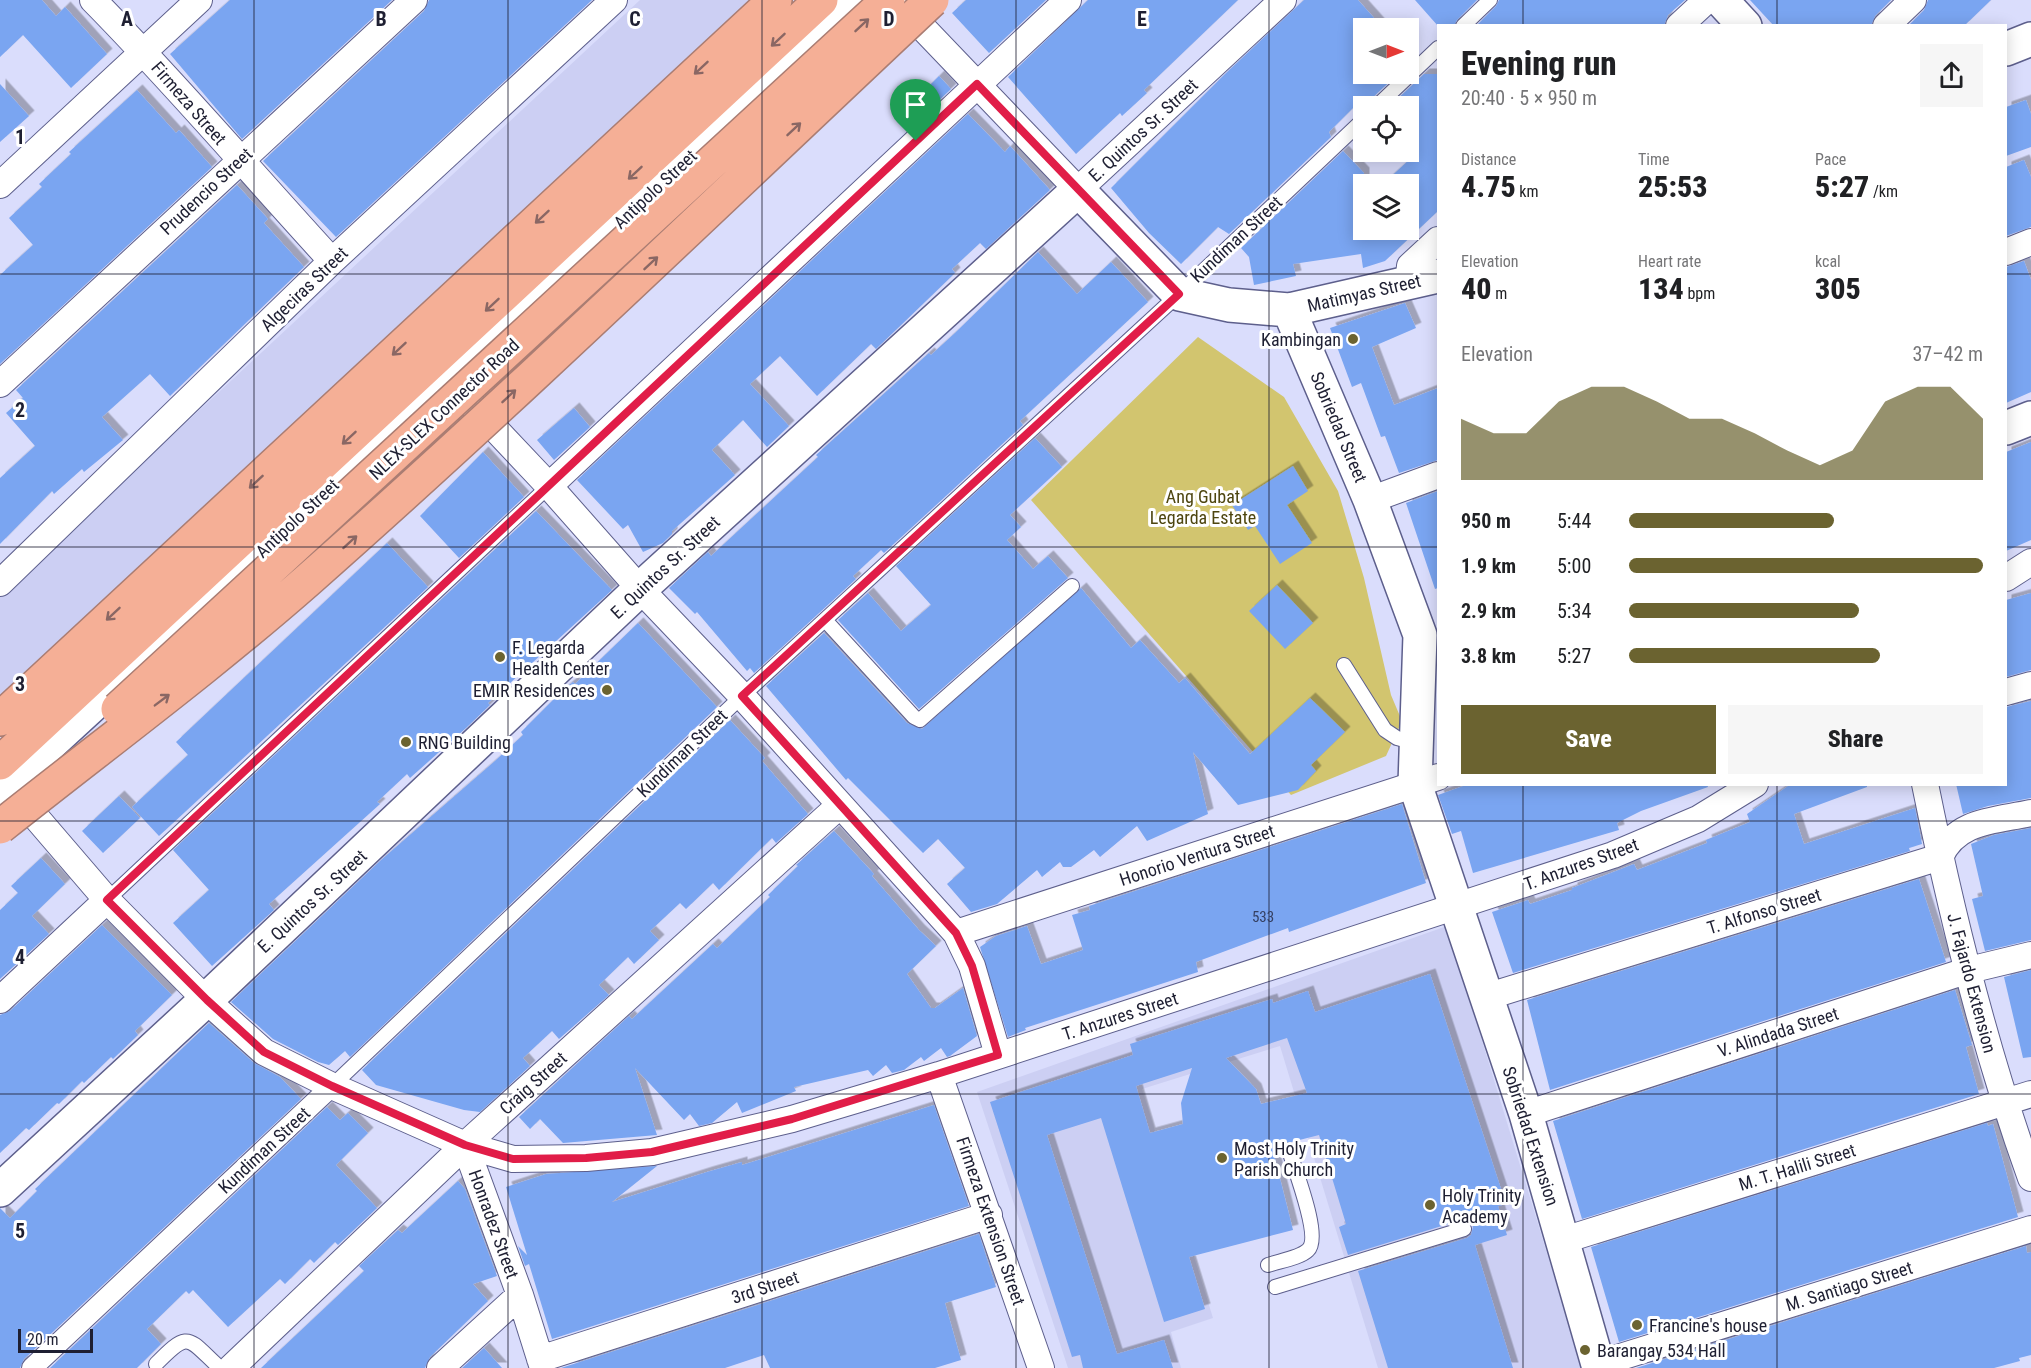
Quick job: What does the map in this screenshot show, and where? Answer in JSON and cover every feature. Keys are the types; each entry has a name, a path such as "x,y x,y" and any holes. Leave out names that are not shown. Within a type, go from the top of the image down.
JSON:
{"highway":[{"path":"0,719 775,0"},
{"path":"2,778 821,0"},
{"name":"NLEX-SLEX Connector Road","path":"0,818 888,0"},
{"path":"0,827 208,665 306,581 405,492 932,0"}],"street":[{"name":"Firmeza Street","path":"93,0 144,51 239,160 332,261"},
{"path":"0,185 199,0"},
{"name":"Prudencio Street","path":"0,384 414,0"},
{"name":"Algeciras Street","path":"0,583 332,261 614,0"},
{"name":"Antipolo Street","path":"2,778 448,379 857,0"},
{"path":"897,0 1179,294 1229,305 1289,310"},
{"path":"549,486 1068,0"},
{"name":"E. Quintos Sr. Street","path":"0,1190 207,1000 640,590 1283,0"},
{"path":"1680,24 1707,0"},
{"path":"1721,0 1743,24"},
{"path":"1888,24 1913,0"},
{"path":"2007,49 2031,39"},
{"path":"1423,280 1410,266 1437,241"},
{"path":"2007,252 2031,242"},
{"name":"Matimyas Street","path":"1289,310 1423,280"},
{"name":"Sobriedad Street","path":"1289,310 1429,632 1418,743 1457,907"},
{"path":"448,379 549,486 640,590 742,696 956,933 972,966 998,1055"},
{"path":"2007,428 2031,418"},
{"path":"1370,500 1437,475"},
{"path":"2007,577 2031,562"},
{"path":"2007,692 2031,685"},
{"name":"Honradez Street","path":"2,778 107,900 207,1000 264,1052 332,1086 465,1145 520,1295 542,1364"},
{"name":"Honorio Ventura Street","path":"956,933 1427,780"},
{"name":"T. Anzures Street","path":"465,1145 513,1159 586,1158 652,1152 792,1119 939,1075 1613,855 1698,819 1752,786"},
{"name":"J. Fajardo Extension","path":"1925,786 1940,857 2003,1102 2031,1178"},
{"name":"Craig Street","path":"231,1368 465,1145 840,805"},
{"path":"1940,857 1946,843 1956,833 2031,813"},
{"name":"T. Alfonso Street","path":"1486,997 1940,857"},
{"path":"0,1000 107,900"},
{"name":"Sobriedad Extension","path":"1457,907 1526,1114 1564,1240 1598,1366"},
{"name":"V. Alindada Street","path":"1526,1114 1969,970 2031,955"},
{"name":"Firmeza Extension Street","path":"939,1075 989,1215 1033,1366"},
{"name":"Kundiman Street","path":"32,1368 332,1086"},
{"name":"M. T. Halili Street","path":"1564,1240 2031,1094"},
{"name":"3rd Street","path":"542,1364 989,1215"},
{"name":"M. Santiago Street","path":"1598,1366 2031,1228"},
{"path":"440,1368 520,1295"}],"lane":[{"path":"1464,24 1490,0"},
{"path":"1388,96 1437,49"},
{"name":"Kundiman Street","path":"332,1086 742,696 1179,294 1353,129"},
{"path":"107,900 549,486"},
{"path":"825,620 914,717 920,720 1072,586"},
{"path":"1344,665 1385,730 1397,738 1418,743"},
{"path":"1268,1264 1308,1251 1313,1242 1313,1228 1288,1150"},
{"path":"1275,1287 1464,1229"},
{"path":"156,1364 177,1342 183,1341 192,1342 220,1368"}],"shaded area":[{"path":"640,0 771,0 0,719 0,596"},
{"name":"Holy Trinity Academy","path":"1447,926 1582,1368 1378,1368 1280,1046 1142,1089 1213,1318 1171,1332 1181,1368 1068,1368 977,1092"}],"green space":[{"name":"Ang Gubat Legarda Estate","path":"1198,337 1284,397 1338,491 1364,578 1391,695 1402,721 1386,756 1291,795 1031,500"}],"building":[{"path":"0,0 42,0 56,16 65,7 107,54 71,88 23,35 0,57"},
{"path":"230,0 392,0 242,139 170,54"},
{"path":"429,0 592,0 336,237 263,161 424,11"},
{"path":"966,0 1046,0 989,53 952,13"},
{"path":"1088,0 1238,0 1144,90 1147,93 1122,116 1120,113 1076,154 1008,77"},
{"path":"1304,0 1358,0 1374,18 1353,18 1353,84 1387,84 1374,96 1353,96 1353,108 1329,132 1331,137 1229,234 1218,227 1181,264 1149,233 1111,188 1224,75"},
{"path":"1415,0 1477,0 1455,24 1437,25"},
{"path":"1499,0 1685,0 1668,15 1665,24 1478,24"},
{"path":"1750,0 1891,0 1875,16 1872,24 1772,24"},
{"path":"1928,0 1991,0 1966,24 1910,24 1924,10"},
{"path":"1424,74 1437,74 1437,212 1419,229 1419,174 1394,174 1407,162 1419,162 1419,96 1401,96 1413,84 1419,84 1419,79"},
{"path":"939,76 951,89 915,123 904,111"},
{"path":"0,84 29,116 0,142"},
{"path":"137,90 176,133 179,130 212,167 0,364 0,275 33,245 9,218 42,187 39,184 71,154 69,152"},
{"path":"2026,100 2031,114 2031,147 2007,156 2007,107"},
{"path":"968,114 1005,152 1010,146 1050,190 986,249 980,243 952,269 955,273 876,349 871,344 817,396 780,356 750,384 789,426 767,447 743,420 712,450 735,475 672,531 663,543 643,552 628,525 623,529 577,480"},
{"path":"1343,151 1364,173 1353,174 1353,240 1407,240 1385,261 1363,268 1361,254 1293,264 1296,276 1254,285 1249,257 1241,248"},
{"path":"2024,160 2031,177 2031,227 2007,236 2007,167"},
{"path":"237,185 268,219 264,223 304,267 170,396 150,374 102,417 123,440 84,472 82,469 54,494 52,491 0,544 0,478 35,446 6,413 23,398 16,390"},
{"path":"1038,252 1077,294 1111,262 1148,302 1020,421 1023,425 884,553 881,550 853,576 856,579 754,673 750,668 747,671 697,612 695,614 669,588 708,552 711,556 818,457 816,455 929,353 931,355 955,333"},
{"path":"2024,261 2031,280 2031,392 2007,403 2007,267"},
{"path":"1405,303 1416,328 1372,347 1394,405 1437,388 1437,460 1399,473 1385,436 1381,437 1361,383 1352,387 1330,328"},
{"path":"574,408 590,427 554,460 537,440"},
{"path":"1035,438 1062,467 1010,515 1021,527 1007,540 1033,569 1048,556 1068,578 919,709 838,620 868,593 901,631 931,605 896,566"},
{"path":"2031,442 2031,540 2007,551 2007,452"},
{"path":"483,452 524,497 459,558 420,516"},
{"path":"1293,466 1308,491 1287,505 1312,543 1280,564 1255,526 1248,530 1232,505"},
{"path":"1437,491 1437,588 1435,589 1406,503"},
{"path":"536,511 612,590 488,703 490,705 466,728 410,778 407,774 377,802 380,804 269,904 274,910 212,966 173,923 209,890 173,850"},
{"path":"387,543 428,587 159,836 132,807 188,755 176,742"},
{"path":"1277,585 1313,623 1285,649 1249,611"},
{"path":"1081,588 1131,648 1140,640 1179,683 1185,678 1250,754 1310,698 1345,732 1311,765 1316,771 1298,790 1238,805 1193,752 1208,814 1147,841 1137,826 1100,857 1094,850 1071,867 1063,867 1060,862 1042,877 1037,870 997,904 971,912 947,884 965,868 938,839 923,853 848,778 846,780 766,686 824,633 907,723 922,729"},
{"path":"2031,593 2031,670 2007,677 2007,600"},
{"path":"638,623 717,707 350,1057 345,1051 329,1065 318,1062 273,1039 231,1002 380,861 523,735 521,732 562,691 573,682 575,684"},
{"path":"2031,701 2031,798 1988,806 1963,814 1956,786 2007,786 2007,707"},
{"path":"730,720 765,758 762,761 808,814 776,843 772,838 719,890 713,883 686,909 680,903 650,931 659,940 634,964 628,957 599,985 609,995 559,1039 552,1031 523,1058 530,1066 480,1112 464,1110 376,1085 362,1070"},
{"path":"1463,786 1708,787 1641,811 1617,823 1619,830 1473,873 1461,831 1452,834 1438,795"},
{"path":"1788,786 1867,786 1794,814 1804,844 1915,808 1922,844 1909,848 1910,851 1513,973 1492,912 1528,900 1530,904 1572,890 1572,888 1634,864 1637,870 1707,843 1706,840 1750,822 1747,814"},
{"path":"119,796 140,818 103,853 82,831"},
{"path":"1402,804 1426,883 1289,932 1288,928 1247,943 1196,962 1198,972 1025,1028 1026,1030 1008,1037 980,947 996,936 1027,926 1041,964 1083,950 1072,915 1090,910 1089,906"},
{"path":"2031,828 2031,940 1985,951 1972,899 1983,896 1971,844 1994,835"},
{"path":"834,831 874,874 872,876 919,930 936,946 907,974 931,1008 935,1008 963,988 977,1036 950,1056 947,1057 941,1048 924,1061 921,1057 904,1070 892,1073 886,1065 873,1076 868,1070 794,1087 796,1091 742,1113 737,1102 712,1123 699,1126 690,1114 684,1120 635,1068 657,1135 563,1143 540,1119 530,1129 519,1117 629,1016 632,1019 713,944 717,948 770,897 768,895 798,866 796,865"},
{"path":"41,858 65,884 32,916 49,934 0,979 0,910 18,893 11,886"},
{"path":"1919,879 1946,962 1550,1090 1527,1000"},
{"path":"102,925 172,995 135,1031 138,1035 113,1059 111,1057 84,1083 82,1081 59,1104 57,1103 29,1130 26,1128 0,1153 0,1015 10,1011"},
{"path":"2031,970 2031,1057 2023,1058 2004,977"},
{"name":"Holy Trinity Academy","path":"1430,974 1506,1204 1498,1206 1507,1235 1475,1245 1513,1368 1388,1368 1358,1271 1467,1238 1471,1235 1473,1227 1470,1222 1461,1220 1348,1255 1339,1227 1346,1224 1319,1135 1272,1147 1293,1230 1189,1257 1205,1309 1164,1322 1101,1118 1047,1135 1117,1354 1164,1340 1173,1368 1083,1368 1080,1355 1072,1357 990,1102 1133,1055 1130,1044 1272,999 1273,1003 1308,991 1315,1012","holes":["1287,1038 1307,1093 1261,1104 1256,1089 1226,1058","1192,1068 1181,1103 1183,1124 1150,1133 1136,1086"]},
{"path":"1955,990 1972,1045 1966,1047 1979,1094 1582,1219 1553,1121"},
{"path":"209,1023 254,1063 280,1077 301,1099 24,1359 20,1368 0,1368 0,1208 10,1218 37,1191 35,1189"},
{"path":"934,1105 969,1206 552,1339 529,1264 525,1266 518,1246 527,1255 506,1187 546,1174 657,1166 612,1202 742,1162 742,1165"},
{"path":"327,1107 340,1120 348,1113 368,1133 336,1165 377,1208 338,1245 335,1242 314,1263 310,1259 285,1284 280,1279 228,1327 193,1290 189,1294 186,1291 147,1329 161,1344 137,1368 50,1368"},
{"path":"1987,1123 1988,1126 1993,1124 2018,1217 1619,1342 1591,1247"},
{"path":"458,1181 465,1189 497,1276 473,1284 488,1301 430,1357 425,1368 261,1368 364,1271 359,1266 398,1230 402,1233"},
{"path":"979,1234 996,1287 945,1303 961,1360 935,1368 770,1368 764,1355 725,1368 561,1368"},
{"path":"2026,1246 2027,1253 2031,1252 2031,1355 2019,1358 2020,1361 1994,1368 1636,1368"},
{"path":"484,1348 502,1368 462,1368"}],"place":[{"name":"Kambingan","path":"1353,339"},
{"name":"F. Legarda Health Center","path":"500,657"},
{"name":"EMIR Residences","path":"607,690"},
{"name":"RNG Building","path":"406,742"},
{"name":"Most Holy Trinity Parish Church","path":"1222,1158"},
{"name":"Holy Trinity Academy","path":"1430,1205"},
{"name":"Francine's house","path":"1637,1325"},
{"name":"Barangay 534 Hall","path":"1585,1350"}],"route":[{"path":"977,84 1179,294 742,696 956,933 972,966 998,1055 792,1119 652,1152 586,1158 513,1159 465,1145 332,1086 264,1052 207,1000 107,900 916,141 977,84"}]}
